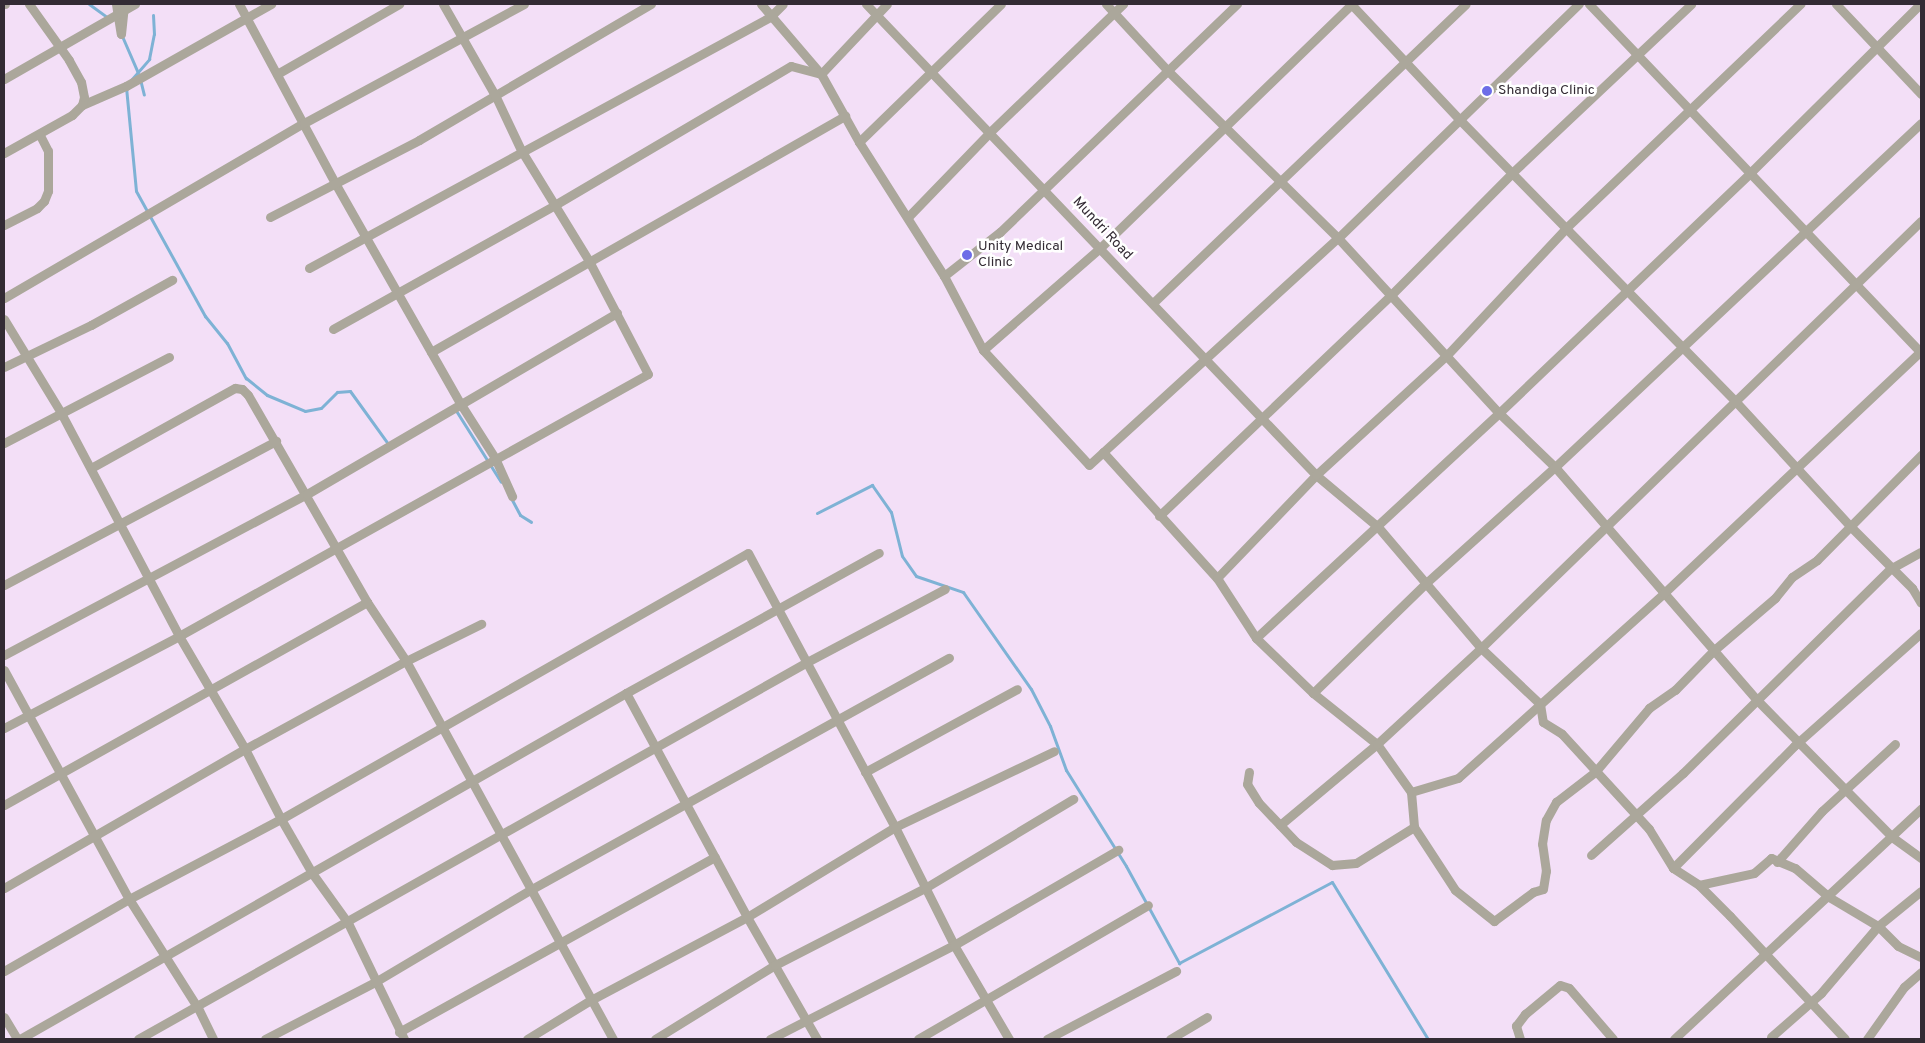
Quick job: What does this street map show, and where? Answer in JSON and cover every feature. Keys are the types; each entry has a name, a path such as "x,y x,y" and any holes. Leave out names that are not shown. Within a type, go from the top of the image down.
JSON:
{"street":[{"path":"28,4 60,47 81,82 82,105"},
{"path":"116,4 121,34 125,4"},
{"path":"4,79 135,4"},
{"path":"239,4 304,122 335,184 368,236 460,404 495,458 512,496"},
{"path":"4,154 40,135 82,105 126,86 271,4"},
{"path":"277,74 399,4"},
{"path":"4,728 29,713 179,636 648,374 589,261 553,206 521,150 496,97 443,4"},
{"path":"4,298 304,122 524,4"},
{"path":"270,217 496,97 651,4"},
{"path":"761,4 770,17 821,74 859,142 944,276 983,350 1089,464 1338,238 1579,4"},
{"path":"309,268 521,150 770,17 783,4"},
{"name":"Mundri Road","path":"866,4 1206,356 1316,475 1378,528 1481,648 1540,704"},
{"path":"821,74 887,4"},
{"path":"859,142 1001,4"},
{"path":"1106,4 1168,71 1338,238 1499,413 1555,468 1757,700 1800,740 1892,837 1921,858"},
{"path":"908,217 990,132 1123,4"},
{"path":"944,276 1000,232 1237,4"},
{"path":"983,350 1100,248 1351,4 1459,119 1567,227 1737,403 1890,568 1917,587 1921,602"},
{"path":"1154,302 1282,182 1466,4"},
{"path":"1411,792 1458,778 1664,593 1921,352 1752,171 1589,4"},
{"path":"1159,516 1391,295 1513,172 1691,4"},
{"path":"1217,578 1316,475 1447,355 1567,227 1800,4"},
{"path":"1836,4 1921,94"},
{"path":"1256,638 1378,528 1499,413 1752,171 1920,4"},
{"path":"333,328 553,206 791,66 821,74"},
{"path":"431,352 845,116"},
{"path":"1313,693 1426,584 1555,468 1682,347 1808,232 1921,123"},
{"path":"4,225 37,208 44,201 48,190 48,151 40,135"},
{"path":"1280,825 1377,744 1481,648 1606,525 1737,403 1857,282 1921,221"},
{"path":"4,367 91,325 172,280"},
{"path":"4,655 307,494 617,314"},
{"path":"4,320 24,356 60,412 122,525 179,636 245,749 281,819 312,873 348,923 402,1036 559,943 715,858"},
{"path":"4,443 60,412 169,357"},
{"path":"91,468 235,388 248,395 307,494 367,602 406,661 441,727 504,835 530,890 590,1001 613,1039"},
{"path":"4,585 122,525 276,441"},
{"path":"1103,452 1217,578 1256,638 1313,693 1377,744 1411,792 1414,827 1455,890 1494,920 1533,892 1543,888 1546,871 1542,844 1546,820 1556,802 1595,772 1649,708 1675,690 1713,651 1775,598 1792,577 1817,560 1921,455"},
{"path":"1591,855 1757,700 1890,568 1921,552"},
{"path":"4,970 129,899 281,819 748,553 776,608 808,662 837,722 895,826 954,945 1009,1039"},
{"path":"4,1017 19,1039 165,954 312,873 776,608 879,553"},
{"path":"138,1039 198,1008 808,662 945,590"},
{"path":"4,805 367,602"},
{"path":"4,888 245,749 406,661 481,624"},
{"path":"1674,868 1800,740 1921,633"},
{"path":"265,1039 375,982 530,890 685,803 837,722 949,658"},
{"path":"4,670 97,836 129,899 198,1008 212,1039"},
{"path":"865,772 1016,689"},
{"path":"626,693 746,917 817,1039"},
{"path":"1540,704 1543,722 1562,734 1649,830 1674,868 1699,885 1845,1039"},
{"path":"1777,862 1822,811 1894,744"},
{"path":"527,1039 590,1001 746,917 895,826 1054,751"},
{"path":"1248,772 1247,784 1280,825 1296,842 1332,865 1356,863 1414,827"},
{"path":"655,1039 775,965 925,888 1073,799"},
{"path":"1674,1039 1830,897 1921,810"},
{"path":"770,1039 954,945 1118,850"},
{"path":"1699,885 1754,873 1771,858 1795,868 1830,897 1878,926 1898,946 1921,957"},
{"path":"1771,1037 1810,1002 1854,957 1878,926 1921,891"},
{"path":"918,1039 988,1001 1148,905"},
{"path":"1047,1039 1176,972"},
{"path":"1867,1039 1904,987 1921,972"},
{"path":"1520,1039 1516,1026 1525,1014 1560,984 1569,988 1613,1039"},
{"path":"1170,1039 1207,1017"}],"waterway":[{"path":"89,4 108,18"},
{"path":"131,80 149,59 154,34 153,15"},
{"path":"122,36 138,73"},
{"path":"140,79 144,95"},
{"path":"126,87 136,191 205,316 227,343 246,378 267,395 305,411 321,408 337,392 350,391 389,445"},
{"path":"455,409 501,482"},
{"path":"817,513 872,485 891,512 902,556 916,576 963,592 1031,689 1050,726 1066,770 1126,866 1179,963 1332,882 1428,1039"},
{"path":"511,498 520,515 531,522"}],"place":[{"name":"Shandiga Clinic","path":"1487,91"},
{"name":"Unity Medical Clinic","path":"967,255"}]}
